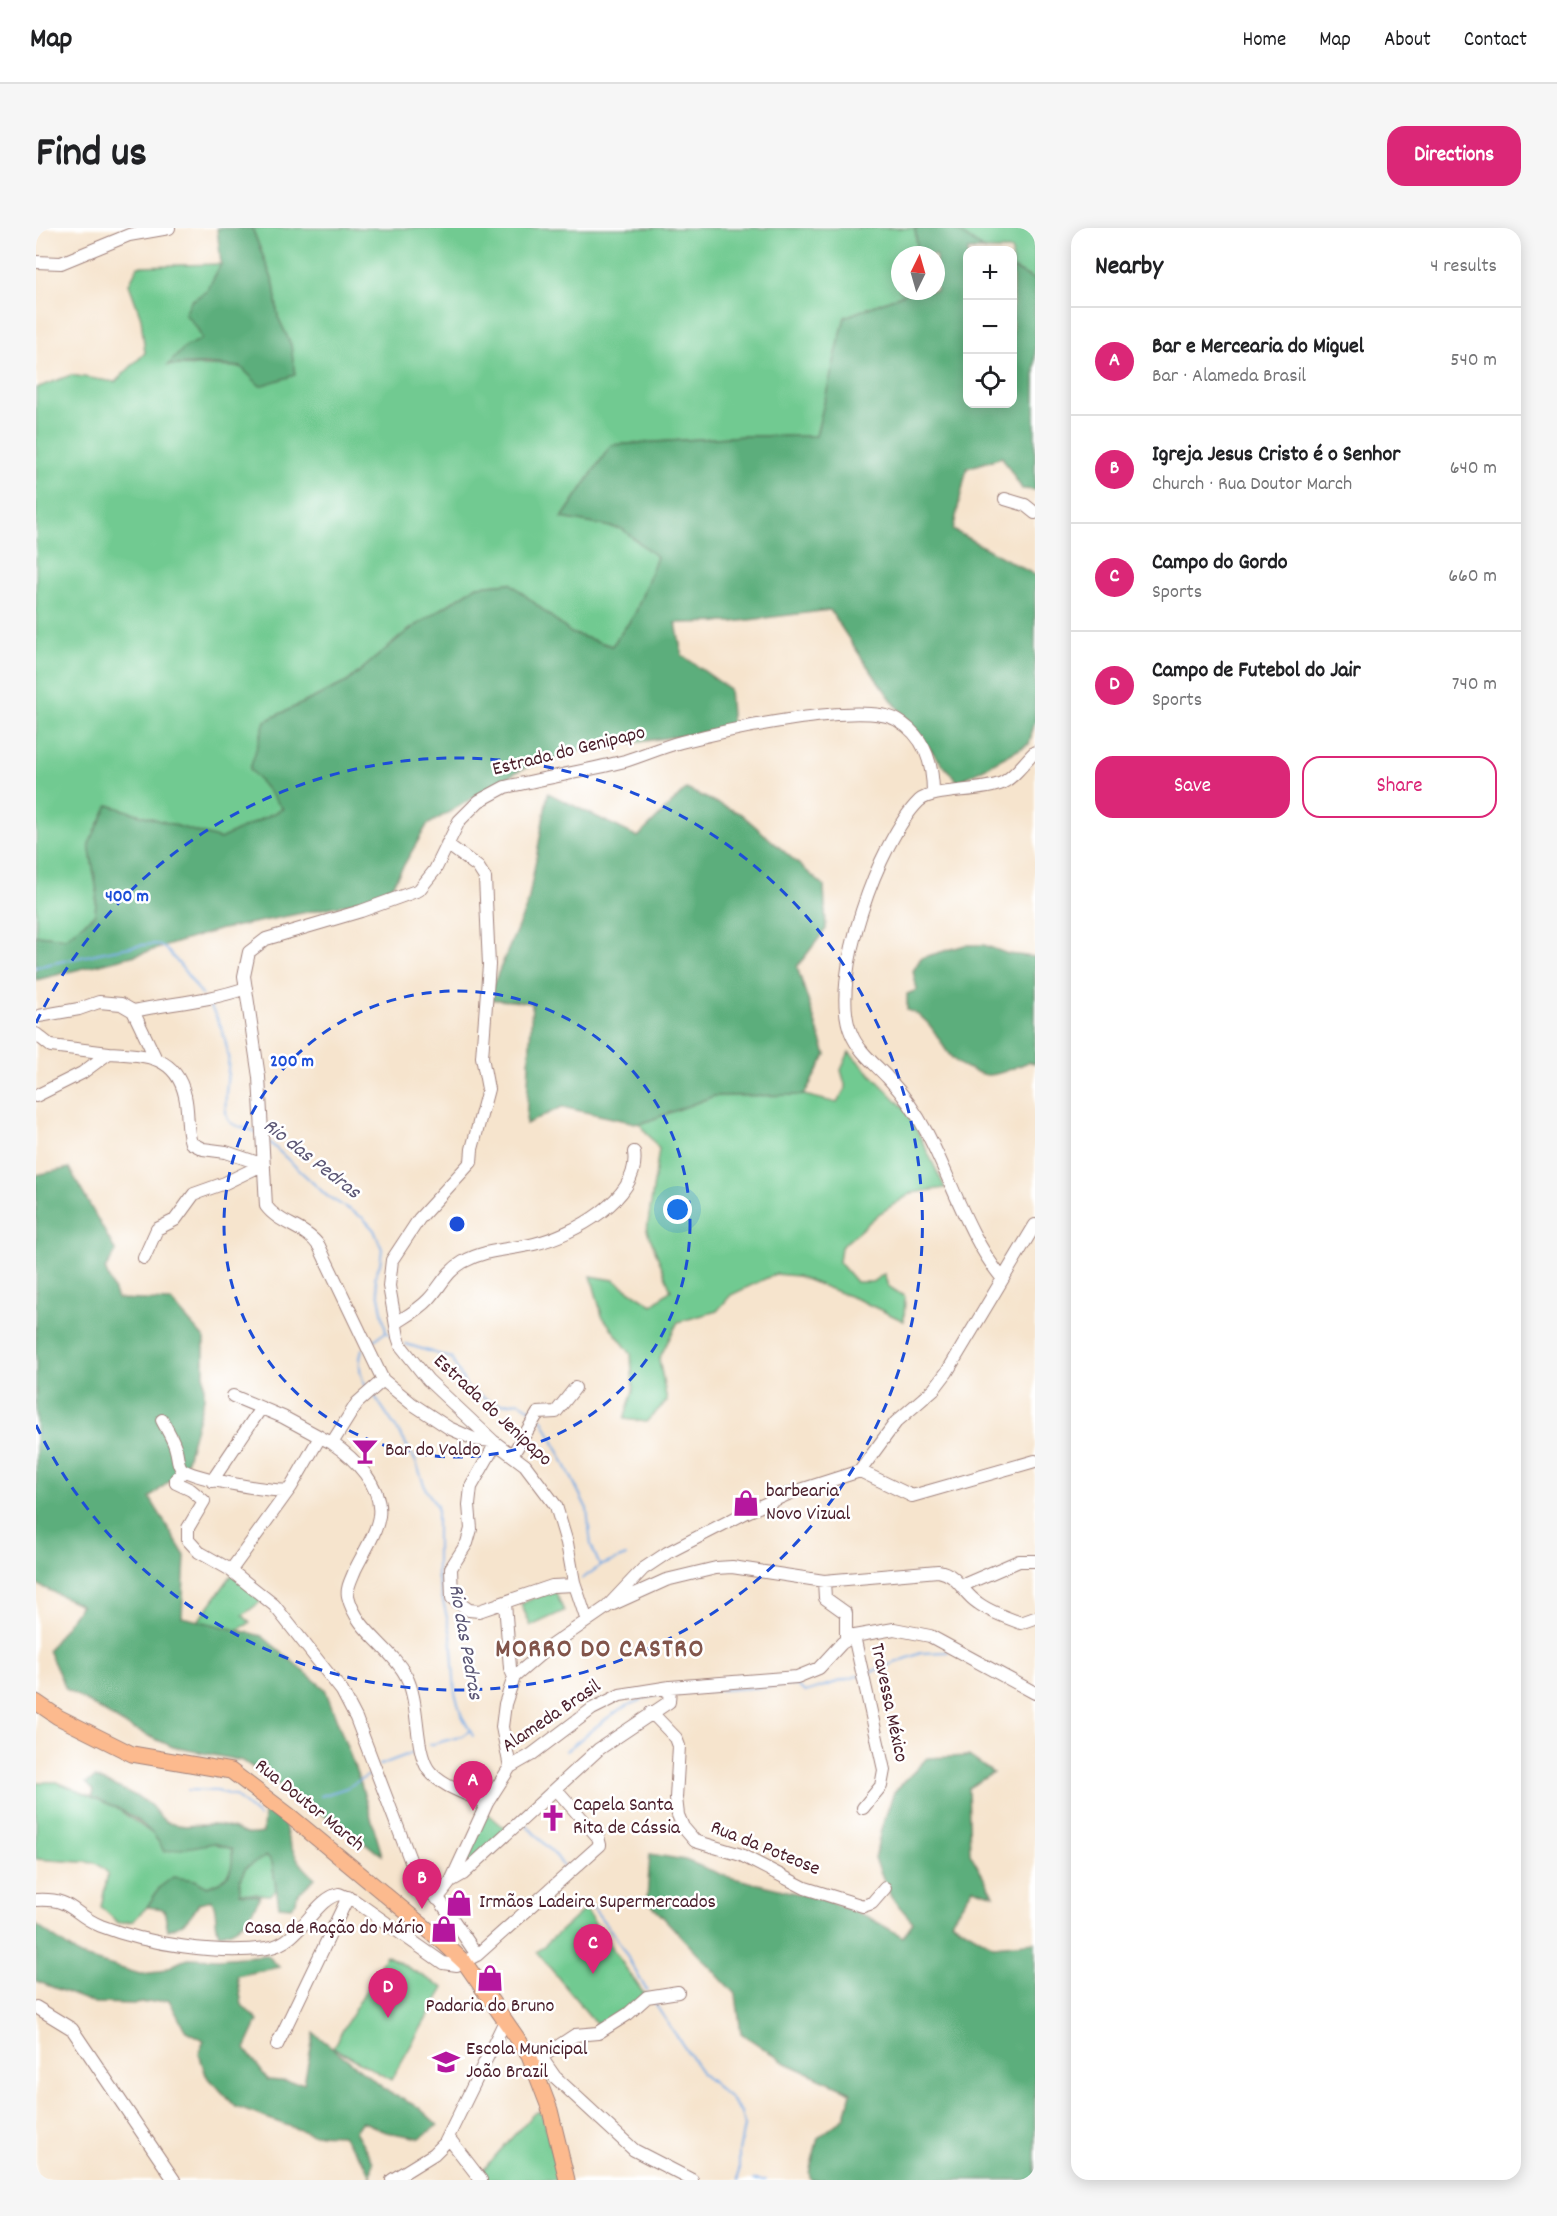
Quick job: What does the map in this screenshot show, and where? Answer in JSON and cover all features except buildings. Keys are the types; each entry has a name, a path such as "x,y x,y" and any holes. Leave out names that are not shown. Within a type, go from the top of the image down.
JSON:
{"main road":[{"name":"Rua Doutor March","path":"36,1702 58,1717 132,1754 231,1771 471,1959 505,2021 535,2056 567,2180"}],"street":[{"path":"36,262 61,263 129,235 169,228"},
{"path":"1005,499 1025,505 1035,513"},
{"name":"Estrada do Genipapo","path":"495,1442 474,1439 449,1428 411,1404 383,1380 356,1317 314,1238 273,1214 266,1206 259,1077 246,988 246,959 257,945 419,890 435,870 447,844 468,810 489,793 505,787 626,760 702,737 831,715 871,713 897,720 912,732 928,753 933,793"},
{"path":"1002,1278 979,1246 949,1174 919,1119 894,1084 858,1045 852,1035 845,1014 846,978 852,946 890,842 910,810 922,798 933,793 974,791 1004,782 1035,752"},
{"name":"Estrada do Jenipapo","path":"447,844 478,867 485,878 489,965 482,1057 488,1089 472,1149 471,1162 419,1219 392,1260 388,1276 396,1323 401,1346 428,1380 495,1442 513,1454 532,1472 556,1506 567,1543 575,1585 587,1621"},
{"path":"39,1016 110,1001 133,1011 182,1001 213,999 246,988"},
{"path":"133,1011 155,1057 173,1070 180,1083 185,1096 191,1143 203,1149 226,1152 263,1165"},
{"path":"36,1034 51,1046 155,1057"},
{"path":"36,1095 82,1073 109,1053"},
{"path":"396,1323 430,1298 441,1281 462,1263 484,1252 536,1244 603,1212 617,1198 633,1174 634,1152"},
{"path":"144,1258 158,1229 175,1220 194,1194 225,1183 263,1165"},
{"path":"607,1607 643,1569 675,1549 788,1494 860,1471 896,1422 934,1389 947,1372 1035,1225"},
{"path":"332,1443 357,1403 383,1380"},
{"path":"513,1454 538,1413 556,1412 575,1388"},
{"path":"233,1396 332,1443 348,1454 367,1478 378,1506 376,1525 349,1586 349,1598 363,1628 393,1656 406,1677 428,1770 442,1780 487,1803"},
{"path":"212,1481 261,1408"},
{"path":"162,1420 176,1447 180,1466 184,1471 212,1481 241,1483 273,1491 289,1490"},
{"path":"231,1570 289,1490 320,1437"},
{"path":"495,1442 471,1487 469,1505 471,1529 464,1549 451,1568 450,1595 454,1601 474,1611 505,1603 552,1586 575,1585"},
{"path":"860,1471 912,1496 1035,1461"},
{"path":"184,1471 176,1479 176,1483 192,1490 204,1501 188,1528 188,1540 199,1552 231,1570 274,1605 342,1691 356,1718 419,1883 437,1899 471,1959"},
{"path":"961,1586 1019,1561 1035,1561"},
{"path":"510,1767 502,1727 505,1704 514,1677 549,1647 607,1607 658,1583 716,1568 732,1567 824,1581 938,1571 949,1574 979,1605 1021,1623 1035,1618"},
{"name":"Travessa México","path":"824,1581 825,1598 846,1613 850,1638 884,1770 881,1786 863,1808"},
{"path":"505,1603 510,1668 514,1677"},
{"path":"850,1638 894,1629 924,1634 956,1648 1035,1693"},
{"name":"Alameda Brasil","path":"456,1875 487,1803 510,1767 531,1755 574,1720 607,1701 633,1692 797,1677 819,1668 850,1638"},
{"name":"Alameda Brasil","path":"437,1899 456,1875 599,1749 669,1702 670,1687"},
{"name":"Rua da Poteose","path":"651,1712 676,1738 679,1746 676,1798 678,1815 682,1827 695,1841 741,1855 805,1888 863,1905 872,1903 885,1888"},
{"path":"36,1899 59,1899 87,1920 114,1930 207,1949 266,1948 278,1945 293,1936 330,1898 339,1894 348,1897 446,1965 471,1959 600,1845 598,1838 555,1789"},
{"path":"277,2045 348,1897"},
{"path":"678,1992 650,1996 628,2014 598,2033 572,2037 535,2056 634,2150 692,2180"},
{"path":"36,2007 72,2029 174,2180"},
{"path":"392,2180 435,2154 448,2137 505,2021"},
{"path":"448,2137 481,2180"}],"green space":[{"path":"217,228 252,228 274,284 278,317 291,345 295,375 260,386 241,367 201,364 168,365 185,347 202,339 197,328 185,314 191,301 207,291 221,264"},
{"path":"252,228 915,228 917,246 891,246 891,299 845,317 816,437 745,436 611,445 562,518 622,529 657,557 635,614 612,646 571,633 510,583 477,586 406,632 347,682 265,721 284,808 220,839 108,805 89,844 97,891 95,914 66,938 36,935 36,388 71,375 115,382 145,353 141,318 129,284 138,266 221,264 207,291 192,301 202,340 185,347 169,365 241,367 291,345 278,317 274,284"},
{"path":"915,228 953,228 979,246 963,246 963,408 1017,408 1017,270 1035,280 1035,490 1022,489 1002,457 967,468 953,530 1035,575 1035,721 1029,744 958,782 891,699 830,610 733,622 676,623 682,655 729,689 732,728 572,752 520,770 427,825 386,896 218,930 140,954 36,980 36,935 66,938 95,914 97,891 89,844 108,805 220,839 283,809 250,769 265,721 347,682 406,632 477,586 510,583 571,633 612,646 635,614 657,557 622,529 562,518 611,445 745,436 816,436 845,317 891,299 945,300 945,246 917,246"},
{"path":"953,228 1035,228 1035,280 1017,270 1017,246 979,246"},
{"path":"686,789 741,814 824,886 826,929 797,967 826,1055 804,1095 714,1096 640,1124 562,1107 526,1124 532,1003 487,999 528,903 548,793 638,837"},
{"path":"965,945 984,945 1008,954 1035,957 1035,1064 1029,1062 995,1074 978,1073 952,1058 927,1023 919,1015 907,1010 907,994 917,990 913,971 921,958"},
{"path":"849,1052 908,1112 945,1188 912,1193 880,1213 841,1247 839,1262 856,1282 872,1282 884,1274 888,1286 905,1297 904,1321 859,1300 797,1276 775,1274 731,1295 717,1311 678,1322 659,1359 667,1401 646,1422 624,1419 633,1391 631,1354 602,1316 591,1276 614,1280 652,1305 671,1290 647,1230 659,1149 640,1124 714,1096 804,1095 837,1103 846,1088 841,1070"},
{"path":"69,1168 116,1252 105,1269 117,1299 171,1301 204,1338 204,1398 185,1467 150,1498 185,1556 182,1617 262,1636 325,1689 361,1784 382,1855 243,1761 173,1747 125,1725 66,1689 48,1650 81,1605 36,1584 36,1175"},
{"path":"234,1572 263,1600 243,1615 250,1623 237,1630 198,1621"},
{"path":"554,1589 564,1611 531,1626 521,1604"},
{"path":"969,1756 993,1773 968,1788 970,1853 994,1895 973,1888 951,1921 993,1946 1035,1942 1035,2180 811,2180 809,2173 818,2138 845,2117 851,2092 784,2062 741,2033 736,1995 647,1900 650,1854 685,1860 725,1876 824,1900 868,1917 903,1937 913,1922 891,1897 875,1859 881,1829 894,1792 927,1758"},
{"path":"95,1778 137,1796 149,1804 163,1820 176,1825 221,1825 247,1834 263,1833 264,1810 285,1824 288,1839 295,1854 315,1878 297,1895 296,1902 291,1907 279,1906 272,1862 267,1856 246,1867 240,1880 240,1893 260,1896 249,1916 239,1926 219,1934 212,1900 199,1903 186,1920 168,1930 164,1909 147,1907 160,1887 173,1877 195,1880 207,1887 220,1881 231,1869 232,1849 214,1843 164,1852 152,1833 134,1818 92,1797 94,1791 86,1783"},
{"path":"36,1782 57,1782 112,1805 157,1837 214,1843 232,1849 233,1866 223,1881 207,1887 195,1880 160,1887 147,1907 133,1921 118,1923 101,1907 108,1873 96,1863 36,1859"},
{"path":"485,1811 509,1832 461,1874"},
{"path":"267,1856 272,1862 276,1890 270,1895 240,1893 240,1880 246,1867"},
{"path":"585,1909 646,1997 598,2026 537,1952"},
{"path":"36,1925 80,1956 140,1974 159,1972 188,1958 218,1959 267,1955 279,1967 237,1976 242,2005 258,2021 245,2049 268,2080 304,2083 314,2033 390,2093 418,2107 438,2125 420,2138 386,2132 362,2121 355,2131 373,2162 371,2177 366,2165 342,2135 311,2134 236,2107 206,2075 199,2054 204,2040 185,2030 169,2000 135,2004 94,2003 36,1981"},
{"path":"386,1955 444,1988 391,2080 333,2047"},
{"path":"540,2111 545,2122 559,2180 488,2180 481,2172 533,2114"}],"waterway":[{"name":"Rio das Pedras","path":"36,967 121,949 152,944 160,945 176,960 202,995"},
{"name":"Rio das Pedras","path":"207,1002 221,1027 228,1054 226,1102 228,1118 234,1125 258,1133"},
{"name":"Rio das Pedras","path":"267,1140 327,1196 363,1218 374,1230 382,1249 380,1264 375,1276 386,1332 393,1337"},
{"name":"Rio das Pedras","path":"371,1342 386,1332"},
{"name":"Rio das Pedras","path":"406,1344 451,1358 468,1389 492,1402 501,1404 519,1402 534,1411"},
{"name":"Rio das Pedras","path":"362,1349 360,1369 368,1389"},
{"name":"Rio das Pedras","path":"374,1395 402,1437 416,1462 426,1490 437,1506 437,1576 451,1634 455,1693 461,1714 473,1736"},
{"name":"Rio das Pedras","path":"542,1418 587,1509 591,1545 600,1566"},
{"name":"Rio das Pedras","path":"582,1579 600,1566 626,1556"},
{"path":"868,1673 921,1653 948,1652"},
{"path":"674,1693 796,1685 805,1692 860,1675"},
{"path":"566,1751 600,1723 624,1708 650,1697 665,1694"},
{"path":"429,1745 463,1736 470,1730"},
{"path":"380,1765 417,1751"},
{"path":"321,1796 346,1788 371,1774"},
{"path":"188,1790 217,1791 235,1796 259,1817"},
{"name":"Rio das Pedras","path":"525,1824 557,1857 565,1869"},
{"name":"Rio das Pedras","path":"590,1904 616,1937 647,1991"},
{"name":"Rio das Pedras","path":"653,2001 703,2075 728,2096 741,2112 744,2126 739,2152 739,2180"},
{"name":"Rio das Pedras","path":"753,2180 766,2180"}],"place":[{"name":"Bar do Valdo","path":"365,1451"},
{"name":"barbearia Novo Vizual","path":"746,1503"},
{"name":"Bar e Mercearia do Miguel","path":"473,1811"},
{"name":"Capela Santa Rita de Cássia","path":"553,1818"},
{"name":"Irmãos Ladeira Supermercados","path":"459,1903"},
{"name":"Igreja Jesus Cristo é o Senhor","path":"422,1909"},
{"name":"Casa de Ração do Mário","path":"444,1929"},
{"name":"Campo do Gordo","path":"593,1974"},
{"name":"Padaria do Bruno","path":"490,1978"},
{"name":"Campo de Futebol do Jair","path":"388,2018"},
{"name":"Escola Municipal João Brazil","path":"446,2062"}],"district":[{"name":"MORRO DO CASTRO","path":"600,1650"}]}
